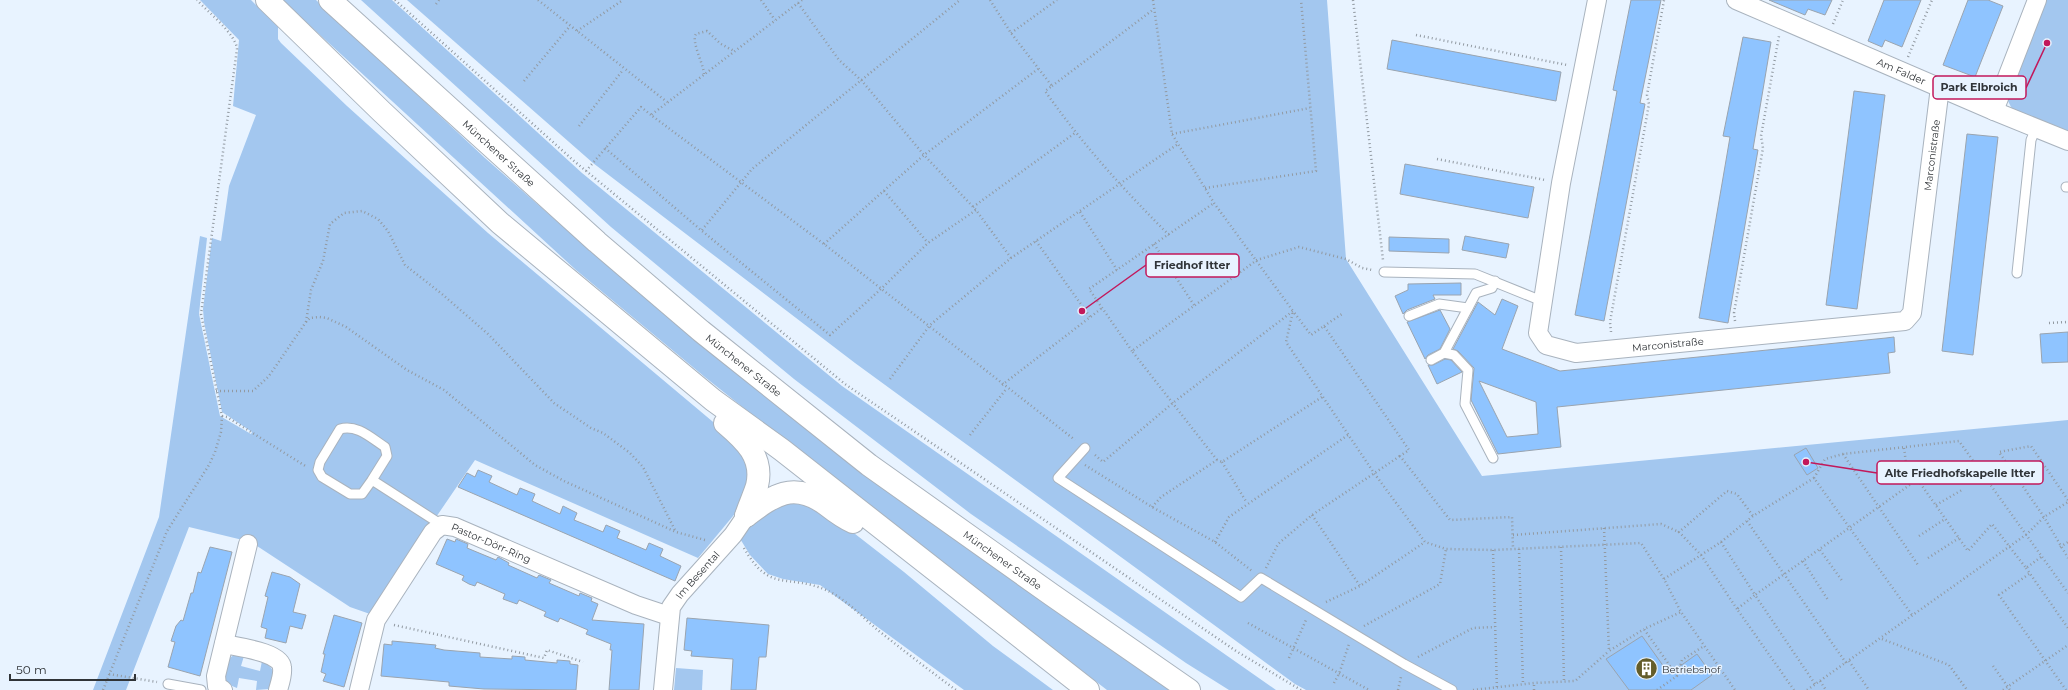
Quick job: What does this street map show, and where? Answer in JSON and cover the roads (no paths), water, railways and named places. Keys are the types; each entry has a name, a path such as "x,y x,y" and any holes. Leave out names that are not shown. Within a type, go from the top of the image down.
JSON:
{"main road":[{"path":"267,0 500,222 713,400 782,450 1088,690"},
{"name":"Münchener Straße","path":"330,0 596,242 701,332 869,465 1189,690"},
{"path":"713,400 719,419 748,445 758,465 757,484 746,516"},
{"path":"746,516 780,494 798,492 816,497 851,522 883,529"}],"street":[{"name":"Marconistraße","path":"1597,0 1562,183 1538,333 1546,345 1576,353 1905,321 1912,313 1940,87"},
{"name":"Am Falder","path":"1736,0 1994,111 2068,141"},
{"path":"1994,111 2036,0"},
{"name":"Im Besental","path":"663,690 671,607 677,598 728,540 746,516"},
{"name":"Pastor-Dörr-Ring","path":"359,690 376,620 433,532 442,525 455,527 636,605 669,616"},
{"path":"211,689 216,676 248,544"},
{"path":"224,644 273,656 280,660 282,668 278,690"}],"lane":[{"path":"2017,273 2031,140 2036,128"},
{"path":"1384,272 1475,274 1542,301"},
{"path":"1431,360 1444,353 1476,293 1492,288 1495,281"},
{"path":"1409,316 1439,304 1468,308"},
{"path":"1444,353 1454,355 1468,370 1465,404 1493,458"},
{"path":"348,426 355,427 385,446 387,456 372,480 362,494 350,494 322,477 318,470 320,462 340,429 348,426"},
{"path":"1085,448 1058,478 1238,596 1241,597 1261,578 1404,664 1452,690"},
{"path":"372,480 442,525"},
{"path":"168,684 211,689"}],"place":[{"name":"Park Elbroich","path":"2047,43"},
{"name":"Friedhof Itter","path":"1082,311"},
{"name":"Alte Friedhofskapelle Itter","path":"1806,462"},
{"name":"Betriebshof","path":"1647,669"}]}
